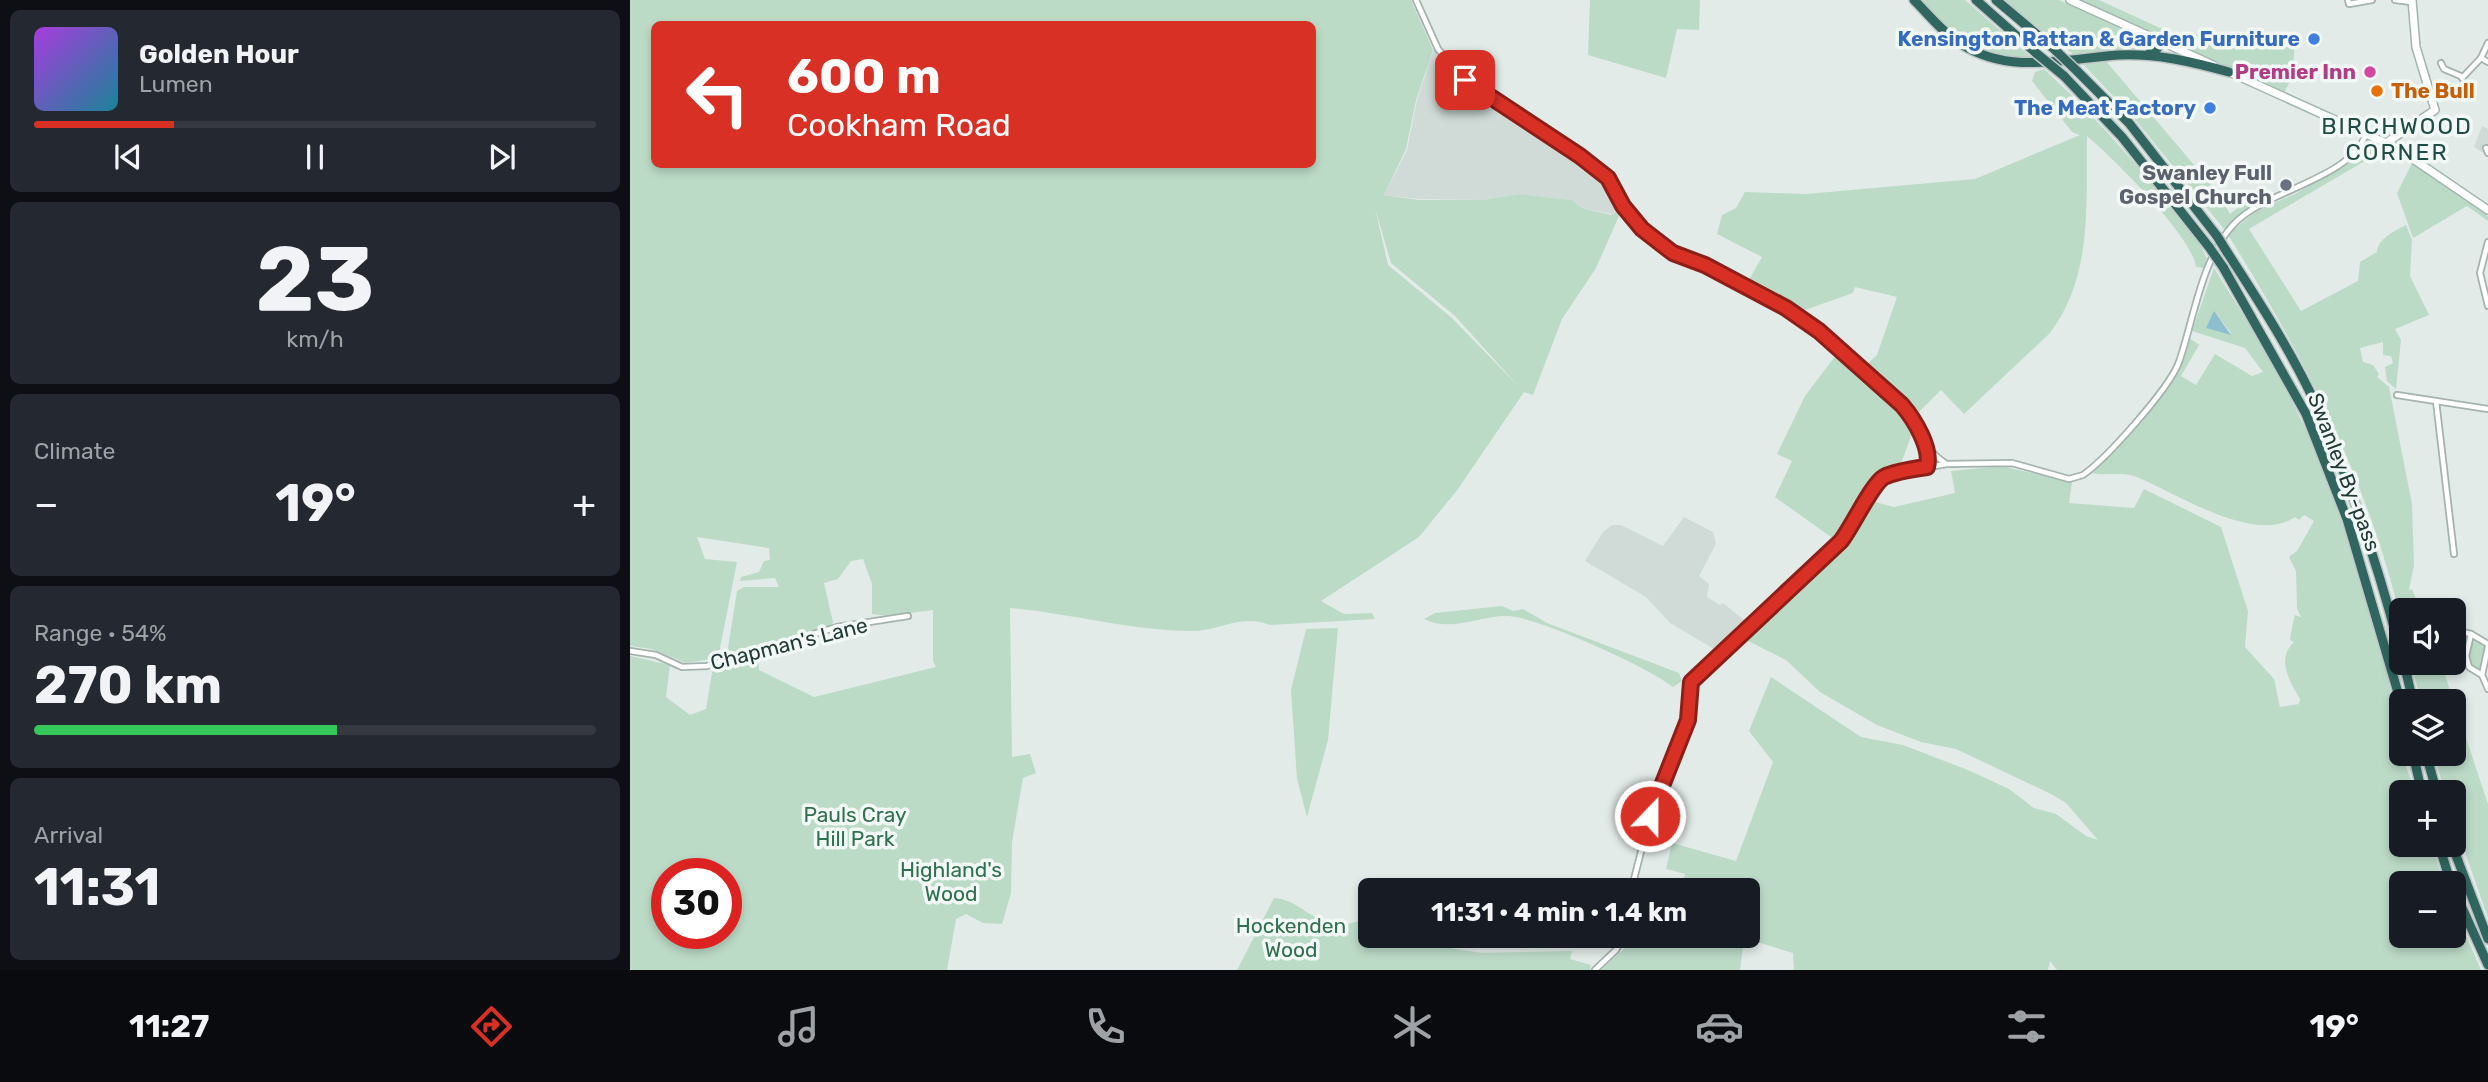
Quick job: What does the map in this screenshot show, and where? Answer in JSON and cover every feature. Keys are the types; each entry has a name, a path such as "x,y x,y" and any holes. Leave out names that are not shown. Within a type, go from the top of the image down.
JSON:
{"highway":[{"path":"1914,0 1960,44 2004,62 2033,64 2147,55 2192,62 2229,72"},
{"name":"Swanley By-pass","path":"1976,0 2064,76 2122,137 2223,267 2306,414 2347,519 2397,689"},
{"name":"Swanley By-pass","path":"1996,0 2053,48 2129,123 2217,236 2274,325 2318,408 2359,512 2389,613"},
{"path":"2147,55 2157,49 2161,41"},
{"path":"2457,857 2488,939"},
{"path":"2466,916 2488,965"}],"main road":[{"path":"2070,0 2398,148 2488,210"},
{"path":"2386,143 2435,110 2416,48 2412,1"},
{"path":"2398,148 2401,133"}],"street":[{"path":"1416,0 1437,49 1465,80 1590,163 1608,178 1623,206 1642,229 1673,253 1745,286 1819,331 1902,405 1912,416 1929,452 1946,464"},
{"path":"2348,0 2349,4 2372,0"},
{"path":"2395,0 2412,1"},
{"path":"2441,63 2444,69 2462,78 2481,58 2488,43"},
{"path":"2481,58 2488,62"},
{"path":"1634,878 1650,816 1688,720 1691,682 1841,541 1856,522 1876,484 1898,473 1946,464 2012,463 2069,479 2088,472 2167,385 2178,363 2213,259 2231,227 2256,206 2295,190 2354,155 2366,135"},
{"path":"2488,242 2480,274 2488,306"},
{"path":"2397,395 2488,409"},
{"path":"2436,401 2454,554"},
{"path":"1927,467 1929,452"},
{"name":"Chapman's Lane","path":"630,651 656,655 682,667 707,666 837,627 908,616"},
{"path":"2466,633 2488,646 2482,675 2488,689"},
{"path":"2471,634 2466,656 2469,667 2482,675"},
{"path":"1595,970 1617,948"}],"shaded area":[{"path":"1435,45 1441,56 1465,81 1580,156 1607,179 1622,205 1612,214 1582,208 1572,200 1520,194 1482,200 1419,199 1384,195 1407,150 1417,100"},
{"path":"2482,126 2488,129 2488,144 2483,153 2474,147"},
{"path":"1684,517 1713,532 1716,544 1699,576 1709,584 1707,597 1720,605 1723,603 1749,624 1714,656 1714,649 1670,623 1646,597 1585,561 1603,532 1612,525 1621,525 1663,546"}],"green space":[{"path":"630,0 1411,0 1433,50 1416,100 1406,149 1384,195 1419,200 1482,200 1520,194 1572,200 1582,208 1611,215 1623,207 1596,268 1562,319 1533,395 1524,392 1458,489 1419,537 1321,601 1344,614 1372,613 1375,619 1270,625 1250,621 1192,631 1146,628 1010,608 1012,757 1030,754 1036,773 1023,778 1012,842 1011,893 1002,924 983,923 966,914 956,919 947,970 630,970 630,656 670,665 666,697 690,715 706,709 713,667 758,655 759,670 814,697 936,667 933,661 933,610 888,616 872,614 872,584 863,559 851,561 838,579 824,583 833,622 831,627 727,654 737,591 744,587 779,587 775,578 740,581 741,577 759,572 764,561 770,560 769,548 697,537 705,559 737,562 718,658 685,663 652,649 630,646","holes":["1375,208 1391,263 1455,316 1519,387 1452,318 1388,265"]},
{"path":"1590,0 1700,0 1699,30 1677,29 1666,78 1588,55"},
{"path":"1920,0 1965,0 2034,60 1998,54 1969,43 1945,26"},
{"path":"2005,0 2059,0 2148,40 2151,47 2147,52 2075,56 2062,45 2059,47"},
{"path":"2078,0 2099,0 2171,33 2292,38 2295,42 2292,77 2284,93"},
{"path":"2105,60 2217,192 2230,214 2251,197 2257,199 2284,191 2255,203 2224,229 2134,118 2081,62"},
{"path":"2044,69 2106,131 2181,219 2199,242 2207,259 2204,268 2196,267 2181,237 2150,198 2087,136 2084,239 2074,288 2064,311 2050,333 1964,414 1941,390 1913,418 1862,369 1877,355 1897,297 1855,287 1853,293 1802,311 1747,283 1762,257 1717,234 1722,215 1736,208 1745,192 1806,194 1975,179 2080,135 2072,132 2032,81 2035,72"},
{"path":"2366,145 2376,146 2375,155 2249,229 2301,311 2358,281 2360,262 2377,252 2380,243 2392,232 2406,225 2412,240 2410,276 2429,315 2395,329 2401,340 2396,389 2387,381 2385,367 2393,363 2391,356 2383,355 2383,342 2360,348 2363,362 2373,365 2379,374 2377,377 2389,387 2412,504 2414,565 2409,590 2412,589 2416,598 2395,598 2371,518 2331,421 2282,327 2228,235 2257,210 2295,194 2361,154"},
{"path":"2412,163 2488,216 2488,221 2467,206 2413,238 2397,193"},
{"path":"2214,268 2277,370 2320,459 2343,519 2388,675 2390,689 2389,766 2406,766 2411,780 2389,780 2389,857 2436,857 2440,871 2389,871 2389,948 2466,948 2466,935 2481,970 2057,970 2050,961 2048,970 1794,970 1793,953 1760,943 1760,878 1684,878 1685,874 1666,869 1672,843 1736,861 1773,762 1749,731 1771,677 1861,737 1903,745 1968,770 2009,789 2034,808 2056,814 2086,836 2098,840 2066,803 2051,794 1956,749 1921,742 1877,725 1820,692 1786,660 1742,638 1846,541 1871,501 1894,507 1955,493 1951,471 2001,466 2072,482 2069,503 2134,508 2144,489 2221,527 2248,611 2245,647 2274,679 2280,707 2299,704 2300,699 2289,679 2285,664 2288,649 2294,642 2290,640 2295,615 2301,617 2297,608 2296,571 2289,557 2297,551 2314,521 2304,515 2299,520 2295,517 2278,524 2258,525 2237,521 2134,476 2091,473 2169,387 2188,337 2199,345 2181,376 2196,385 2215,354 2252,376 2263,372 2245,348 2192,331","holes":["2214,312 2231,333 2207,328"]},
{"path":"1826,339 1910,419 1913,431 1899,469 1875,483 1856,519 1838,542 1775,497 1792,461 1777,454 1805,396 1836,355 1826,345"},
{"path":"1502,606 1513,611 1523,609 1547,623 1679,673 1682,681 1673,687 1593,645 1524,619 1498,616 1445,624 1424,619 1435,613"},
{"path":"1338,628 1328,740 1307,817 1297,779 1291,690 1306,629"},
{"path":"2471,634 2488,647 2484,654 2482,674 2469,662"},
{"path":"2414,675 2445,675 2450,689 2418,689"},
{"path":"2466,738 2488,804 2488,918 2466,855 2466,780 2441,780 2437,766 2466,766"},
{"name":"Hockenden Wood","path":"1274,898 1291,902 1328,923 1341,925 1358,921 1358,948 1448,948 1482,953 1572,951 1570,959 1591,965 1590,970 1237,970"},
{"path":"1625,948 1743,948 1740,970 1601,970"}],"water":[{"path":"2214,311 2231,335 2206,328"}],"place":[{"name":"Kensington Rattan & Garden Furniture","path":"2314,39"},
{"name":"Premier Inn","path":"2370,72"},
{"name":"The Bull","path":"2377,91"},
{"name":"The Meat Factory","path":"2210,108"},
{"name":"Swanley Full Gospel Church","path":"2286,185"}],"district":[{"name":"BIRCHWOOD CORNER","path":"2397,139"}],"route":[{"path":"1465,80 1580,156 1608,178 1623,206 1642,229 1673,253 1705,265 1745,286 1786,308 1819,331 1890,393 1912,416 1929,452 1927,467 1884,477 1876,484 1856,522 1841,541 1691,682 1686,728 1650,816"}],"park label":[{"name":"Pauls Cray Hill Park","path":"855,827"},
{"name":"Highland's Wood","path":"951,882"}]}
